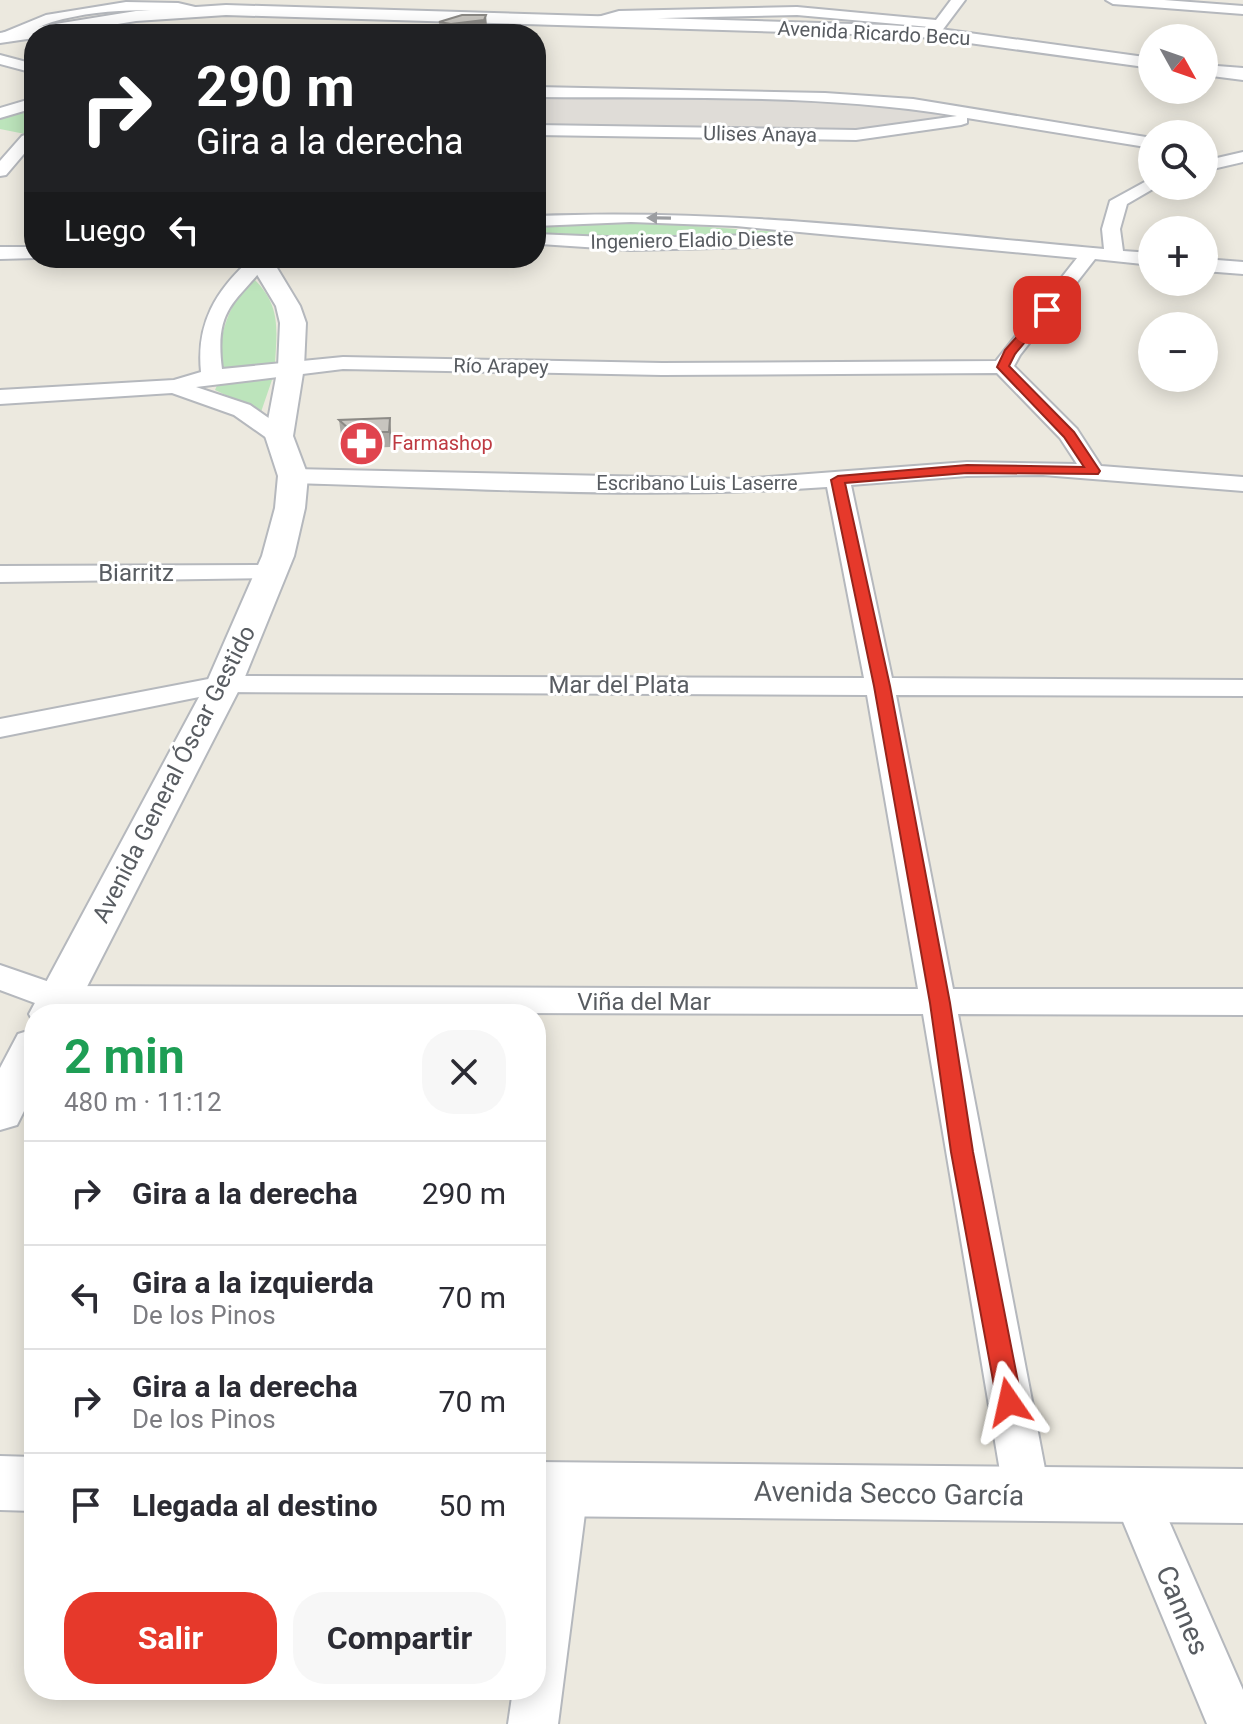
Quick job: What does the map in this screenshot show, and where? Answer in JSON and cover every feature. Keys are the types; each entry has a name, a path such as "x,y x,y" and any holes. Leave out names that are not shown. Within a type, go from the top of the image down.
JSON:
{"street":[{"path":"414,24 446,0"},
{"path":"936,29 958,0"},
{"path":"1113,0 1243,10"},
{"name":"Avenida Ricardo Becu","path":"77,24 201,10 936,29 1138,61"},
{"name":"Avenida Ricardo Becu","path":"1,38 24,34"},
{"path":"0,59 24,66"},
{"path":"1218,71 1243,74"},
{"name":"Ulises Anaya","path":"546,92 825,98 913,104 1138,141"},
{"path":"0,113 24,106"},
{"name":"Ulises Anaya","path":"546,130 856,135 983,115"},
{"path":"7,136 24,137"},
{"path":"0,171 24,145"},
{"path":"1218,154 1242,157"},
{"path":"1218,163 1242,157"},
{"path":"1114,256 1111,229 1119,201 1138,191"},
{"name":"Ingeniero Eladio Dieste","path":"546,221 684,218 1138,258"},
{"name":"Ingeniero Eladio Dieste","path":"546,239 658,244 780,240 848,234"},
{"path":"0,253 24,253"},
{"path":"1089,255 1010,353 1003,367 1069,434 1093,471"},
{"name":"Avenida General Óscar Gestido","path":"212,376 209,362 217,307 251,268"},
{"name":"Avenida General Óscar Gestido","path":"56,1004 224,684 272,573 290,508 293,476 279,436 291,367 293,323 288,306 264,268"},
{"name":"Río Arapey","path":"0,397 174,386 212,376 343,363 662,369 1003,367"},
{"path":"174,386 242,410 279,436"},
{"name":"Escribano Luis Laserre","path":"293,476 637,486 787,485 967,469 1093,471 1147,479 1243,484"},
{"path":"838,480 882,686 940,1003 962,1152 1027,1495"},
{"name":"Biarritz","path":"0,574 272,573"},
{"name":"Mar del Plata","path":"0,728 224,684 1243,688"},
{"name":"Viña del Mar","path":"0,977 51,1004"},
{"name":"Viña del Mar","path":"546,1004 1243,1002"},
{"path":"0,1112 24,1065"},
{"path":"0,1483 24,1484"},
{"path":"546,1554 551,1489"},
{"name":"Avenida Secco García","path":"551,1489 1243,1496"},
{"name":"Cannes","path":"1135,1495 1232,1724"},
{"path":"533,1724 535,1700"}],"shaded area":[{"path":"546,95 812,101 901,106 957,116 864,130 546,125"}],"green space":[{"path":"24,110 24,134 0,129 0,118"},
{"path":"638,222 794,233 649,240 546,235 546,225"},
{"path":"253,278 273,308 275,364 232,371 218,366 221,341 237,298"},
{"path":"274,374 261,412 215,390 219,381"}],"building":[{"path":"462,15 486,15 484,20 451,24 439,22"},
{"path":"390,418 389,432 348,428 339,420"}],"place":[{"name":"Farmashop","path":"361,443"}],"route":[{"path":"1009,1402 962,1152 940,1003 882,686 838,480 967,469 1093,471 1069,434 1003,367 1010,353 1047,310"}]}
